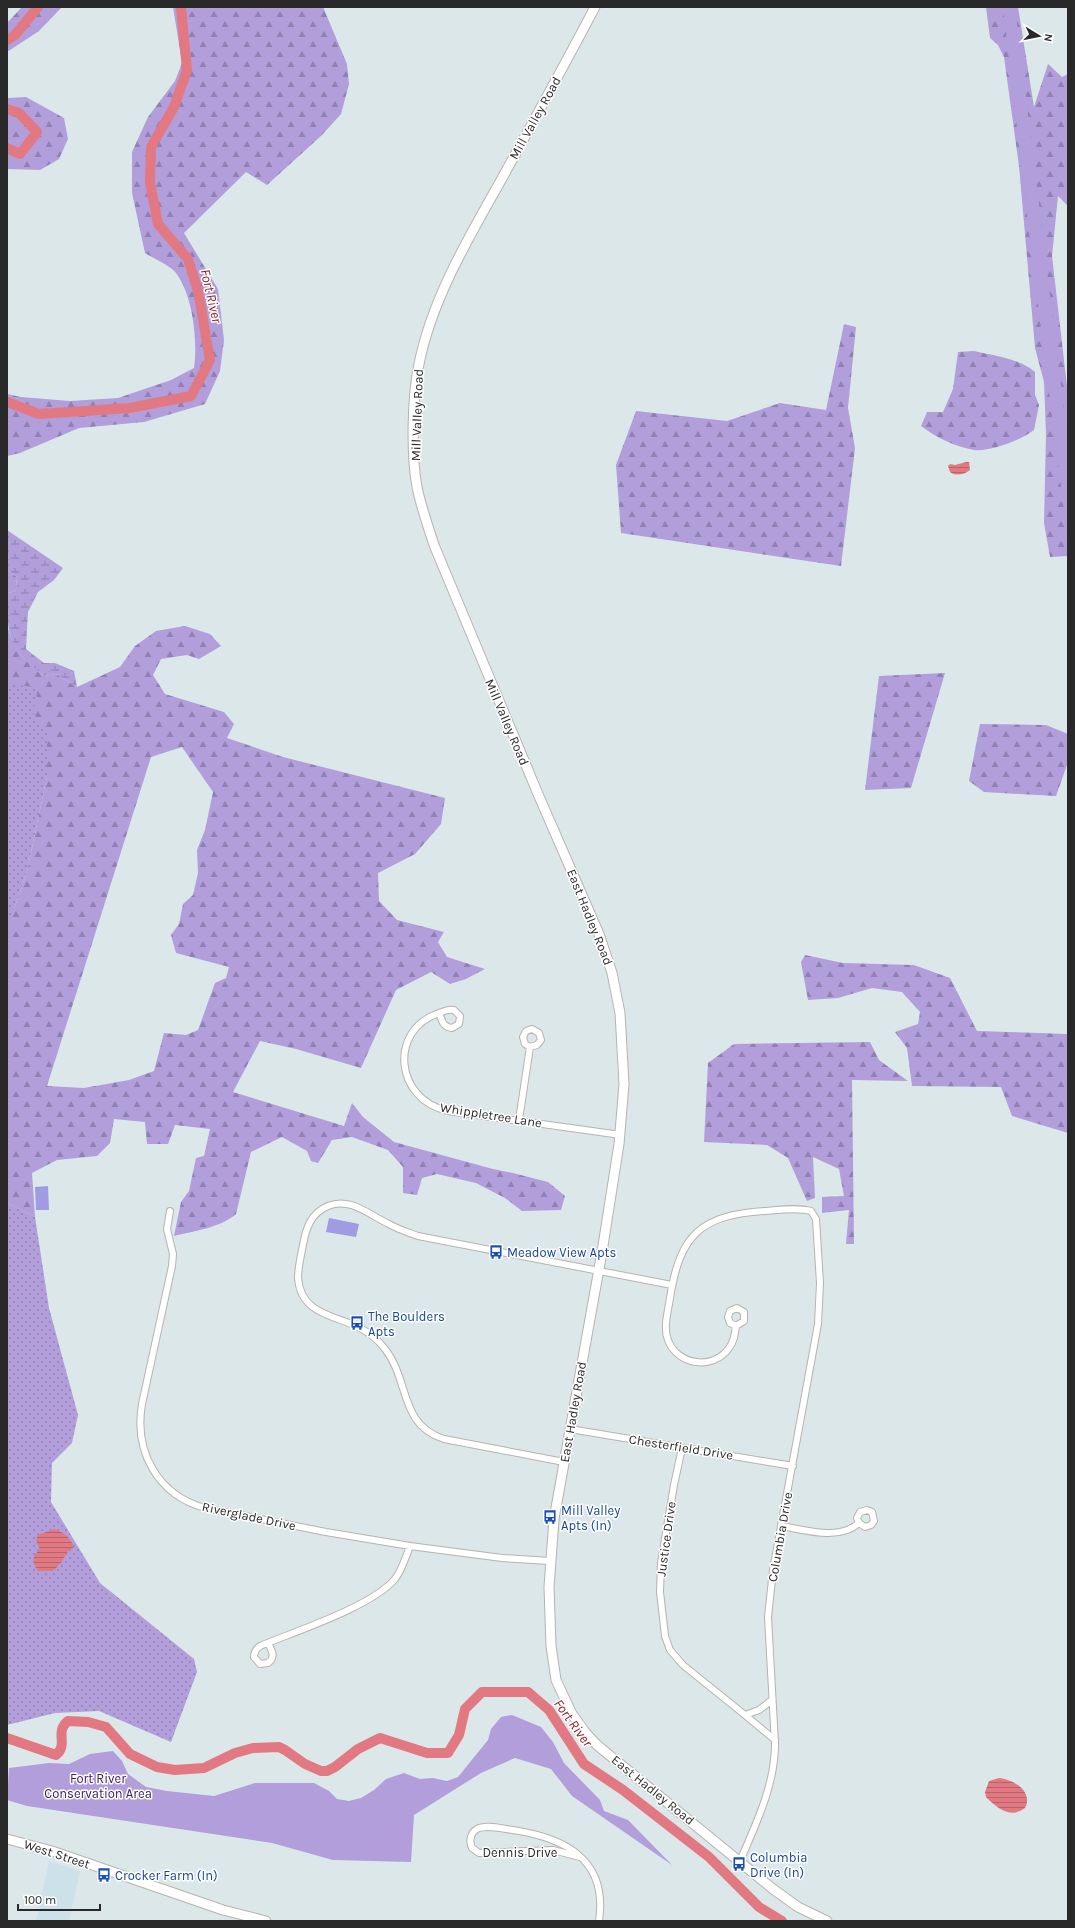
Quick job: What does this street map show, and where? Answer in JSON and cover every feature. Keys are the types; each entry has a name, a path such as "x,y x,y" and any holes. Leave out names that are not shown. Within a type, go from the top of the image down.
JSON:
{"street":[{"name":"Mill Valley Road","path":"538,794 469,631 423,513 417,487 413,454 416,393 423,344 451,276 479,219 595,7"},
{"name":"East Hadley Road","path":"538,794 599,934 614,981 621,1023 624,1070 621,1135 599,1271 554,1519 550,1561 550,1618 553,1662 558,1686 572,1714 597,1745 792,1903 826,1921"},
{"name":"Whippletree Lane","path":"439,1013 429,1017 421,1023 408,1041 405,1057 404,1068 407,1079 413,1089 428,1103 443,1110 621,1135"},
{"path":"520,1120 530,1047"},
{"path":"564,1462 444,1439 431,1434 419,1424 410,1411 398,1368 382,1345 361,1328 319,1312 307,1301 298,1278 306,1228 319,1211 328,1206 339,1203 354,1206 394,1227 418,1236 672,1285 666,1330 672,1349 681,1357 700,1363 719,1358 732,1344 736,1326"},
{"name":"Columbia Drive","path":"672,1285 679,1260 685,1246 699,1231 714,1220 728,1215 785,1210 811,1211 816,1220 820,1283 817,1334 772,1579 768,1612 775,1763 773,1774 759,1814 740,1861"},
{"name":"Riverglade Drive","path":"170,1211 167,1229 173,1254 172,1266 142,1404 140,1423 143,1448 155,1474 164,1485 177,1496 204,1508 326,1532 410,1546 502,1558 550,1561"},
{"name":"Chesterfield Drive","path":"570,1429 793,1466"},
{"name":"Justice Drive","path":"682,1448 672,1492 661,1567 660,1592 665,1636 670,1650 683,1665 775,1740"},
{"path":"782,1526 818,1532 836,1532 850,1529 859,1524"},
{"path":"268,1643 368,1600 396,1578 410,1546"},
{"path":"745,1715 759,1710 772,1700"},
{"name":"Dennis Drive","path":"580,1857 553,1850 479,1853 472,1848 471,1836 475,1830 484,1828 522,1832 559,1842 580,1857 591,1870 599,1887 601,1900 599,1921"},
{"name":"West Street","path":"7,1839 52,1851 223,1910 266,1921"}],"shaded area":[{"path":"969,462 970,470 958,475 950,472 948,466 950,464 955,465"},
{"path":"48,1186 49,1210 36,1210 35,1187"},
{"path":"329,1218 359,1224 356,1237 326,1232"},
{"path":"54,1529 66,1535 71,1540 74,1547 68,1551 61,1563 53,1571 38,1571 33,1560 37,1552 40,1550 36,1540 38,1535"},
{"path":"999,1778 1015,1783 1024,1791 1027,1796 1025,1808 1014,1812 1004,1811 986,1797 985,1792 989,1781"},
{"path":"49,1861 80,1871 69,1921 36,1921"}],"green space":[{"path":"22,7 62,7 39,31 7,52 7,23"},
{"path":"173,7 323,7 347,64 349,84 341,114 322,135 267,185 246,172 184,233 218,289 224,340 220,371 205,404 144,422 79,428 20,453 7,456 7,394 21,397 70,401 118,398 171,380 194,368 195,332 187,293 174,270 145,253 132,193 132,152 148,117 175,81 182,63"},
{"path":"986,7 1018,7 1034,107 1048,64 1062,77 1068,74 1068,206 1058,196 1052,256 1068,395 1068,556 1050,557 1044,523 1046,434 1044,382 1035,348 1019,166 1004,57 998,45 990,38"},
{"path":"1003,7 1015,7 1068,443 1068,541 1031,249"},
{"path":"26,97 64,118 68,139 59,159 40,170 7,169 7,98"},
{"path":"844,324 856,327 848,408 855,448 841,566 621,533 616,465 636,411 727,421 780,403 826,410"},
{"path":"974,351 1014,361 1035,372 1035,395 1039,405 1034,430 1021,438 997,447 981,450 967,449 953,444 939,438 921,426 927,412 943,412 953,389 958,352"},
{"path":"7,530 63,568 54,580 38,592 28,612 26,649 44,663 55,663 74,671 77,687 56,674 44,676 23,657 12,641 9,632 7,594 16,590 17,577 7,570"},
{"path":"7,570 17,577 16,590 7,594"},
{"path":"7,624 12,641 20,653 44,676 56,674 77,687 120,667 135,646 156,631 185,626 210,634 221,646 199,659 187,655 161,659 153,675 165,694 224,712 234,724 227,738 283,757 445,798 441,824 415,854 378,873 379,901 397,920 444,932 438,942 447,957 485,969 466,979 450,984 431,972 396,990 361,1068 296,1049 260,1041 233,1092 344,1126 352,1103 363,1117 394,1142 493,1169 548,1182 565,1196 561,1210 522,1211 505,1198 476,1183 437,1174 422,1178 417,1195 403,1193 403,1167 388,1150 352,1137 332,1140 318,1163 311,1161 307,1151 282,1137 251,1152 236,1214 230,1219 214,1226 174,1236 181,1202 189,1191 196,1158 204,1156 210,1129 175,1125 168,1144 147,1144 145,1122 114,1119 110,1143 97,1156 57,1160 32,1173 35,1217 7,1203 7,922 13,912 27,872 47,776 47,733 31,710 37,701 36,687 7,684","holes":["182,747 213,792 205,830 197,850 198,873 193,895 183,904 179,924 171,935 176,953 229,967 226,978 215,983 198,1030 186,1035 164,1033 154,1071 129,1080 84,1088 47,1086 151,757"]},
{"path":"945,673 911,788 865,790 879,676"},
{"path":"7,675 50,690 47,776 27,872 13,912 7,968"},
{"path":"980,724 1046,725 1068,734 1067,765 1056,796 984,792 969,781"},
{"path":"805,955 843,963 914,965 950,978 977,1031 1068,1034 1068,1133 1012,1116 1001,1087 912,1086 907,1048 895,1032 918,1024 920,1012 902,992 872,988 838,998 808,1000 801,962"},
{"path":"870,1042 879,1060 908,1081 852,1080 854,1244 846,1244 849,1210 822,1213 822,1197 844,1196 839,1169 813,1157 815,1198 807,1201 788,1158 767,1145 704,1142 708,1063 734,1044"},
{"path":"7,1203 35,1217 49,1308 78,1415 72,1443 52,1463 51,1502 100,1583 194,1659 197,1672 171,1742 99,1711 55,1713 7,1725"},
{"name":"Fort River Conservation Area","path":"512,1715 541,1727 553,1742 564,1763 600,1800 604,1811 628,1820 672,1865 572,1796 551,1769 515,1758 481,1773 414,1815 411,1862 333,1860 272,1843 27,1806 7,1800 9,1768 49,1763 69,1764 90,1754 113,1751 122,1761 128,1774 146,1787 167,1791 214,1796 255,1783 314,1783 329,1791 337,1799 349,1801 361,1798 374,1790 386,1779 404,1773 420,1779 433,1778 447,1781 458,1777 488,1740 491,1729 501,1717"}],"waterway":[{"name":"Fort River","path":"7,40 15,35 38,7"},
{"name":"Fort River","path":"7,402 39,414 130,408 191,396 210,360 198,291 188,259 158,224 150,183 151,147 174,107 187,70 181,7"},
{"name":"Fort River","path":"7,109 19,113 37,132 20,154 7,148"},
{"name":"Fort River","path":"7,1738 56,1755 60,1751 62,1742 61,1734 64,1725 68,1721 88,1722 106,1727 130,1754 157,1767 175,1770 204,1768 235,1753 253,1748 279,1747 305,1764 321,1771 327,1771 335,1767 358,1749 380,1738 427,1753 448,1753 459,1735 465,1709 482,1692 528,1692 549,1710 584,1764 623,1790 709,1857 759,1907 782,1921"}],"place":[{"name":"Meadow View Apts","path":"496,1252"},
{"name":"The Boulders Apts","path":"357,1323"},
{"name":"Mill Valley Apts (In)","path":"550,1517"},
{"name":"Columbia Drive (In)","path":"739,1864"},
{"name":"Crocker Farm (In)","path":"104,1875"}]}
